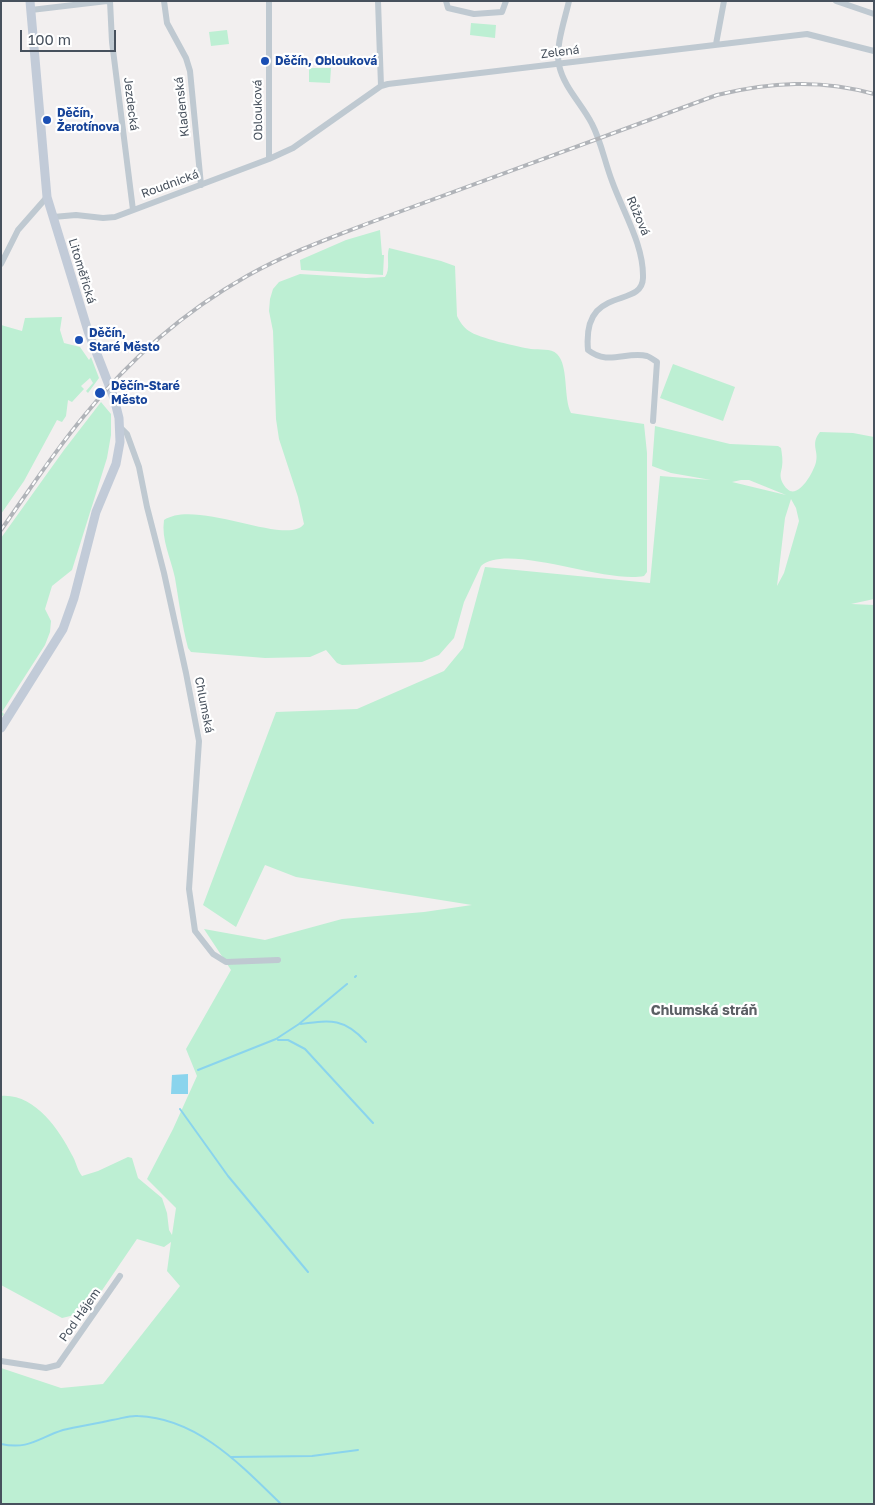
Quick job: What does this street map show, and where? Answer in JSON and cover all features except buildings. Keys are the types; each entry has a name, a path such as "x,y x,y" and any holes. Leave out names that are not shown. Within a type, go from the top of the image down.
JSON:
{"main road":[{"name":"Litoměřická","path":"1,728 64,629 96,512 118,456 120,442 120,427 113,396 88,331 48,197 30,6"}],"street":[{"path":"30,6 109,1"},
{"name":"Jezdecká","path":"109,1 112,42 133,210"},
{"name":"Kladenská","path":"164,1 167,23 186,58 190,71 201,185"},
{"name":"Oblouková","path":"269,1 269,159"},
{"path":"378,1 381,86"},
{"path":"446,1 448,8 474,14 502,12 506,1"},
{"name":"Růžová","path":"569,1 559,44 558,64 572,95 592,124 612,182 638,245 643,278 641,287 633,294 604,304 596,311 591,318 587,334 588,350 595,355 613,358 648,356 657,362 653,421"},
{"path":"716,44 724,1"},
{"path":"836,1 874,14"},
{"name":"Zelená","path":"269,159 293,148 381,86 388,84 806,34 874,51"},
{"name":"Roudnická","path":"53,217 76,215 103,218 114,216 269,159"},
{"path":"1,264 18,230 48,197"},
{"name":"Chlumská","path":"120,427 127,434 139,466 147,507 164,572 199,741 189,889 195,931 213,954 226,962 278,960"},
{"name":"Pod Hájem","path":"1,1361 46,1368 58,1365 120,1276"}],"green space":[{"path":"471,23 496,25 495,38 470,35"},
{"path":"227,30 229,44 211,46 209,32"},
{"path":"309,68 331,68 330,83 309,82"},
{"path":"380,230 382,255 384,255 383,275 301,270 300,260 346,240"},
{"path":"389,248 455,266 457,316 469,331 499,342 531,349 548,350 557,354 561,359 565,374 567,399 571,413 644,424 647,453 647,572 644,576 627,577 534,561 494,560 481,566 464,602 454,638 439,655 422,662 342,665 337,663 326,650 310,657 265,658 191,652 188,648 175,578 165,542 164,520 179,515 197,515 280,530 295,530 304,524 298,497 279,439 276,419 273,331 269,311 273,289 279,282 300,274 366,278 385,277 388,270"},
{"path":"62,317 60,330 64,343 80,347 89,360 91,357 99,378 88,393 86,391 93,383 90,378 81,386 84,389 72,402 68,400 66,416 62,422 57,420 24,481 1,514 1,325 22,331 25,318"},
{"path":"673,364 735,387 723,421 660,398"},
{"path":"101,402 111,414 111,435 107,458 72,570 52,586 45,609 51,621 50,632 45,645 2,712 4,714 1,718 1,538"},
{"path":"655,426 730,444 778,446 781,448 782,455 782,481 784,486 790,491 794,491 803,486 813,471 817,458 815,444 820,432 853,433 874,437 874,599 851,604 874,605 874,1504 3,1504 1,1501 1,1368 61,1388 103,1384 180,1286 167,1271 171,1242 164,1247 137,1239 90,1308 83,1313 62,1318 1,1285 1,1096 24,1100 35,1106 60,1134 82,1176 128,1157 132,1158 138,1178 162,1198 167,1213 169,1230 172,1235 176,1208 147,1179 173,1129 197,1076 186,1049 231,970 204,929 265,940 342,919 424,912 472,905 296,877 265,865 236,927 203,905 276,712 357,709 444,671 463,648 485,567 650,583 660,476 711,480 671,473 652,466","holes":["749,480 786,495 732,482","791,499 796,508 799,521 784,573 777,586 785,518"]}],"water":[{"path":"188,1074 188,1094 171,1094 172,1075"}],"waterway":[{"path":"198,1070 276,1039 299,1024 347,984"},
{"path":"301,1024 336,1022 351,1028 366,1042"},
{"path":"278,1040 288,1040 305,1049 373,1123"},
{"path":"180,1109 228,1176 308,1272"},
{"path":"1,1444 26,1444 63,1430 128,1417 138,1416 159,1419 180,1425 199,1434 217,1446 281,1504"},
{"path":"231,1457 312,1456 358,1450"}],"railway":[{"path":"1,530 62,444 101,395 120,375 180,321 224,290 262,268 307,247 369,223 717,95 756,87 796,84 835,86 874,94"}],"place":[{"name":"Děčín, Oblouková","path":"265,61"},
{"name":"Děčín, Žerotínova","path":"47,120"},
{"name":"Děčín, Staré Město","path":"79,340"},
{"name":"Děčín-Staré Město","path":"100,393"}],"district":[{"name":"Chlumská stráň","path":"704,1011"}]}
